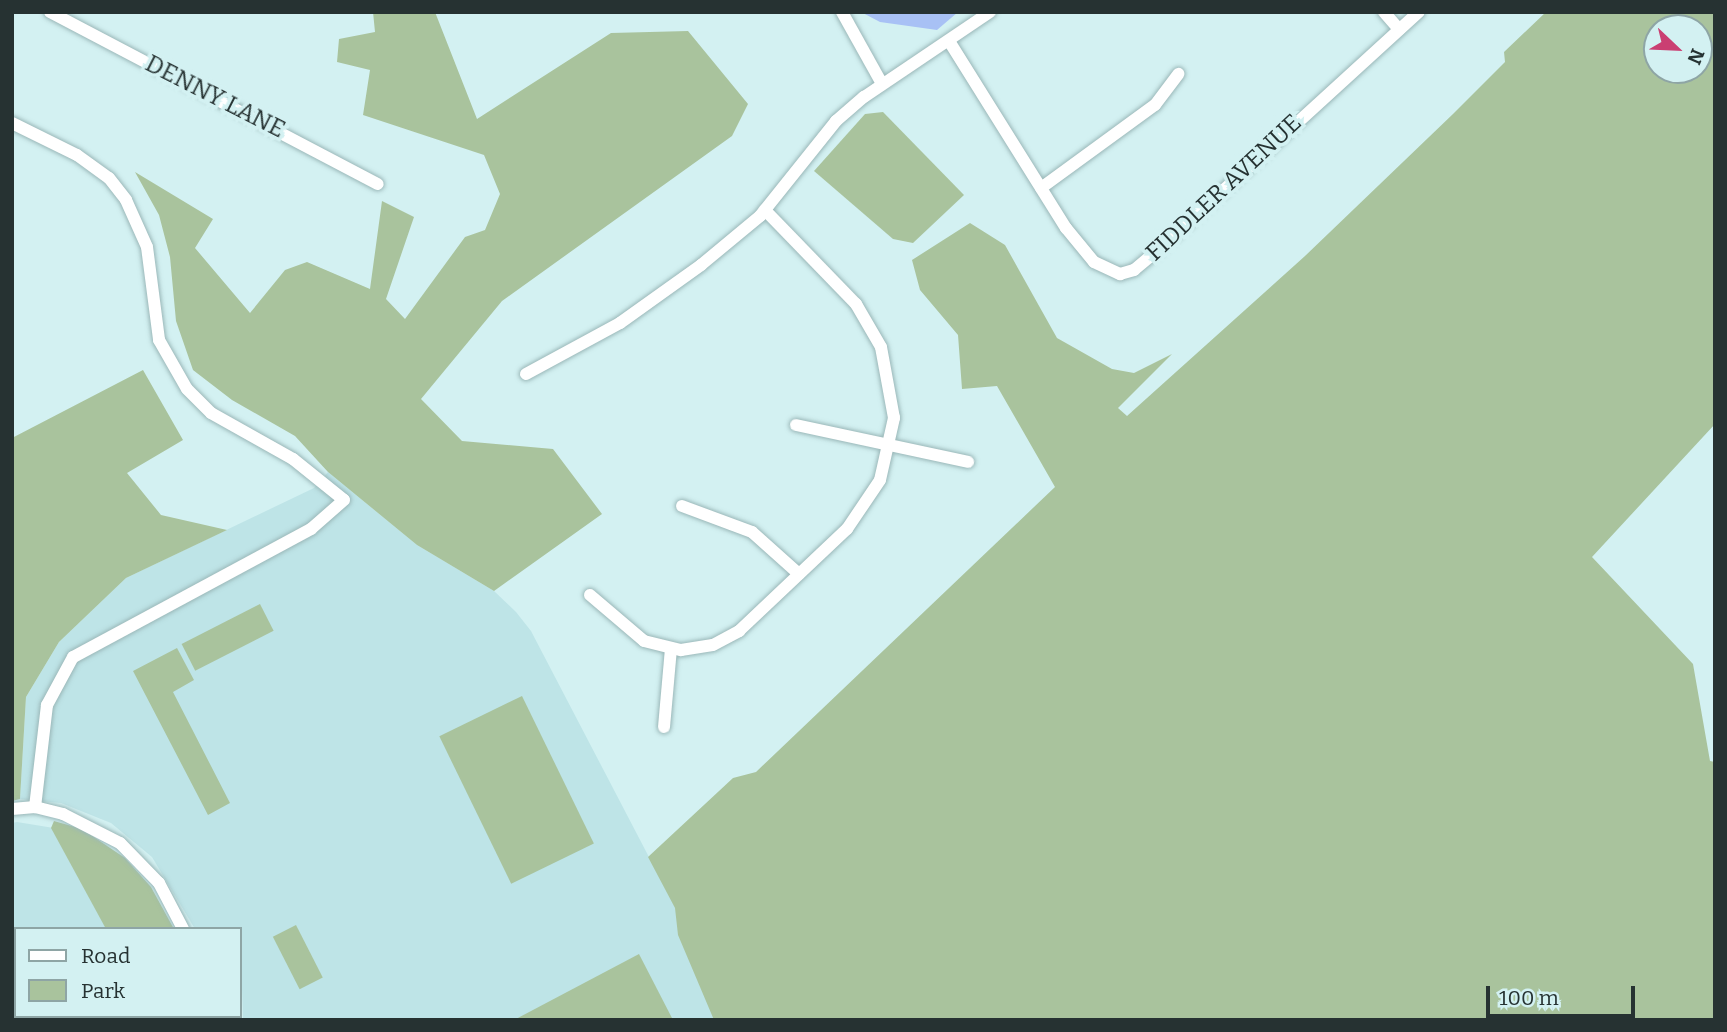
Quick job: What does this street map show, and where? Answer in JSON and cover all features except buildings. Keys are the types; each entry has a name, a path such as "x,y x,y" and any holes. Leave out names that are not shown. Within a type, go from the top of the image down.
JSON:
{"street":[{"name":"DENNY LANE","path":"50,12 378,184"},
{"path":"842,12 882,85"},
{"path":"526,374 652,302 765,210 836,121 882,85 990,12"},
{"path":"1384,12 1399,29"},
{"name":"FIDDLER AVENUE","path":"949,41 1041,188 1094,262 1112,273 1135,271 1419,12"},
{"path":"1041,188 1155,105 1178,74"},
{"path":"12,123 77,155 109,178 126,200 147,247 159,340 187,389 211,413 293,459 344,500 311,529 73,657 47,705 35,807"},
{"path":"590,595 633,635 671,649 697,649 727,639 799,574 863,509 880,480 890,446 894,418 890,381 873,330 841,288 765,210"},
{"path":"796,425 968,462"},
{"path":"682,506 764,539 799,574"},
{"path":"664,727 671,649"},
{"path":"12,809 35,807 82,821 135,854 159,883 182,927"}],"shaded area":[{"path":"328,472 417,545 494,591 531,631 734,1020 243,1020 242,927 194,927 152,857 111,823 61,803 20,799 26,697 59,642 126,578 314,488"},
{"path":"12,823 66,830 166,927 14,927 14,1018 215,1020 12,1020"}],"green space":[{"path":"373,12 435,12 477,119 611,33 688,31 748,104 732,136 502,301 421,399 462,441 553,449 602,514 494,591 417,545 328,472 295,436 232,400 193,370 176,321 170,257 159,215 135,172 213,219 195,248 250,313 285,270 307,262 370,289 382,201 414,217 386,299 405,319 465,237 485,230 500,194 484,155 363,115 370,70 337,62 339,39 375,32"},
{"path":"1546,12 1715,12 1715,424 1592,557 1693,664 1710,761 1715,762 1715,1020 714,1020 678,935 675,908 648,857 733,778 756,772 1055,487 997,386 962,389 958,335 920,290 912,260 970,223 1005,245 1057,338 1112,369 1134,373 1172,354 1118,408 1127,416 1305,256 1505,62 1504,52"},
{"path":"883,112 964,195 913,243 893,239 814,171 865,114"},
{"path":"143,370 183,440 127,473 161,515 227,530 126,578 59,642 26,697 20,799 12,801 12,438"},
{"path":"260,604 274,631 195,671 182,644"},
{"path":"177,648 194,680 173,692 230,803 208,815 133,671"},
{"path":"522,696 594,843 511,884 439,736"},
{"path":"54,821 82,829 125,858 151,887 173,927 105,927 51,828"},
{"path":"296,925 323,978 300,989 273,937"},
{"path":"639,954 673,1020 514,1020"}],"water":[{"path":"861,12 958,12 937,30 880,22"}]}
